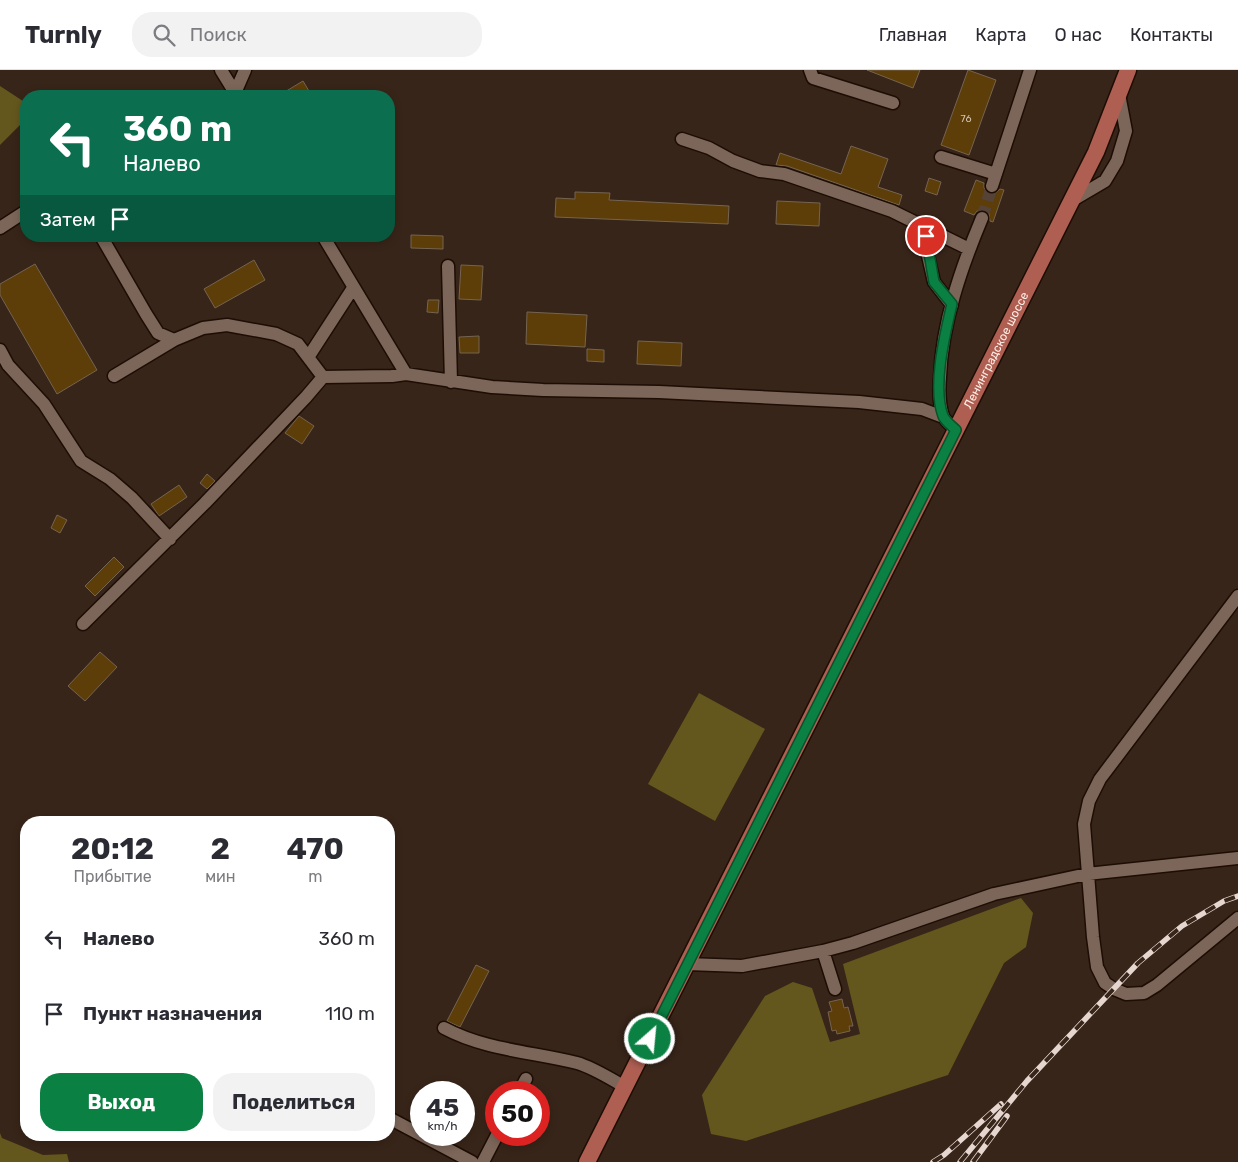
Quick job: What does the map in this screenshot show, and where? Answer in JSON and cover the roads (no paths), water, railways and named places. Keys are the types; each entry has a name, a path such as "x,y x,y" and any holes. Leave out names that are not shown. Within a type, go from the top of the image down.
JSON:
{"main road":[{"name":"Ленинградское шоссе","path":"587,1162 1096,152 1128,70"}],"street":[{"path":"220,70 233,90"},
{"path":"238,90 246,70"},
{"path":"810,70 813,78 893,103"},
{"path":"941,157 994,180 1030,70"},
{"path":"1071,201 1105,181 1117,161 1126,131 1119,94"},
{"path":"682,139 709,148 733,161 760,171 784,174 892,211 925,225 969,249"},
{"path":"0,228 20,215"},
{"path":"943,417 939,392 941,352 952,304 969,249 982,218"},
{"path":"925,225 926,247 934,282 952,304"},
{"path":"104,242 158,333 174,340"},
{"path":"326,242 406,374"},
{"path":"448,266 451,382"},
{"path":"309,356 353,288"},
{"path":"114,376 174,340 203,328 227,325 276,334 298,344 309,356 323,377"},
{"path":"0,350 8,365 44,404 81,461 110,479 132,498 170,539"},
{"path":"83,624 170,539 323,377 406,374 492,387 659,392 859,402 922,409 943,417 956,430"},
{"path":"1238,596 1100,779 1089,801 1084,824 1087,874 1097,967 1105,983 1114,989 1126,994 1144,993 1157,985 1238,918"},
{"path":"688,964 742,966 823,951 853,943 994,894 1087,874 1238,858"},
{"path":"823,951 835,988"},
{"path":"444,1028 458,1035 518,1052 579,1063 625,1087"},
{"path":"395,1121 472,1162"},
{"path":"483,1162 491,1146"}],"tunnel":[{"path":"982,218 992,186"}],"railway":[{"path":"960,1162 1027,1081 1138,963 1182,926 1224,901 1238,896"},
{"path":"933,1162 944,1155 1001,1104"},
{"path":"973,1162 1007,1116"}]}
